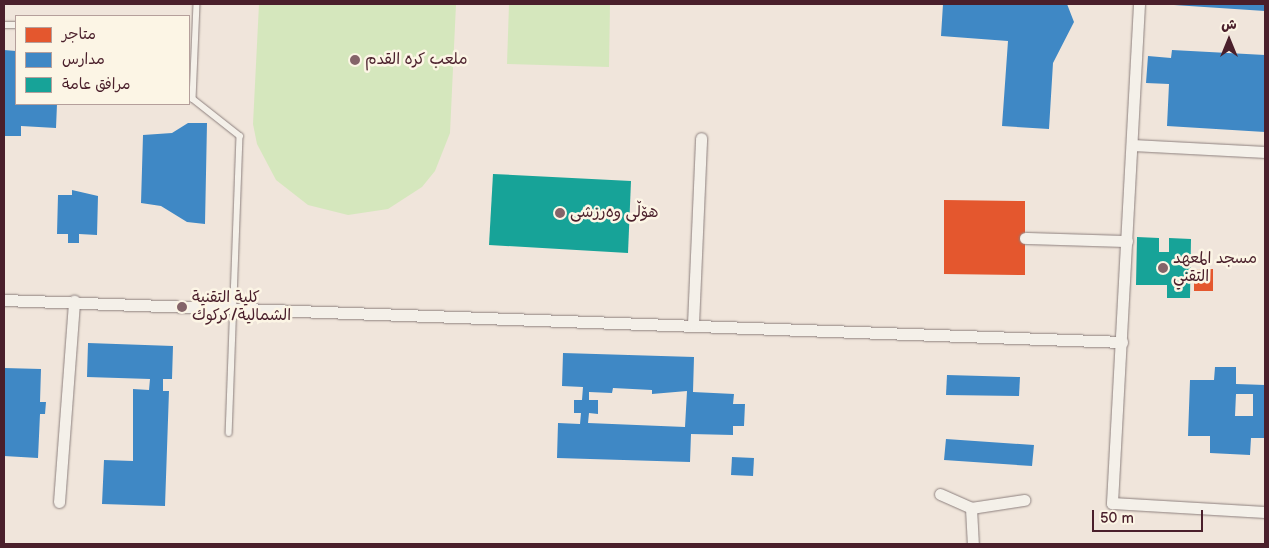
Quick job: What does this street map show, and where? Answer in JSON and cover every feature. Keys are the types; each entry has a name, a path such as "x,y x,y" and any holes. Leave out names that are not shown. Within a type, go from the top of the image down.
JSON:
{"street":[{"path":"1140,4 1112,502 1265,512"},
{"path":"693,324 701,138"},
{"path":"1133,145 1265,152"},
{"path":"1025,238 1127,241"},
{"path":"4,300 693,324 1122,342"},
{"path":"59,502 74,301"},
{"path":"940,494 971,508 1024,500"},
{"path":"971,508 972,544"}],"lane":[{"path":"197,4 193,99 240,136 229,433"},
{"path":"190,31 196,32"}],"green space":[{"name":"ملعب كره القدم","path":"259,4 456,4 450,133 435,171 422,187 388,209 348,215 308,205 276,180 257,144 253,124"},
{"path":"509,4 610,4 609,67 507,64"}],"building: متاجر":[{"path":"944,200 1025,201 1025,275 944,274"},
{"path":"1213,269 1213,291 1194,291 1194,270"}],"building: مدارس":[{"path":"943,4 1067,4 1074,22 1053,63 1049,129 1002,126 1008,41 941,36"},
{"path":"1174,4 1265,4 1265,11 1174,5"},
{"path":"4,50 15,51 15,105 57,105 56,128 21,126 21,136 4,136"},
{"path":"1172,50 1265,55 1265,132 1167,126 1169,84 1146,83 1148,56 1171,58"},
{"path":"188,123 207,123 205,224 187,222 161,206 141,203 143,135 172,133"},
{"path":"72,190 98,196 97,235 79,234 79,243 68,243 68,234 57,234 58,195 72,195"},
{"path":"88,343 173,346 172,379 163,379 163,391 169,391 165,506 102,504 104,460 133,461 133,389 149,390 150,379 87,377"},
{"path":"563,353 694,357 693,392 734,394 733,404 745,404 744,426 733,426 733,435 691,434 690,462 557,458 558,423 580,424 581,413 574,413 574,400 582,400 583,387 562,386","holes":["613,388 652,390 652,394 687,391 685,427 588,423 589,413 598,414 598,400 589,400 589,392 612,393"]},
{"path":"1215,367 1236,367 1236,384 1265,385 1265,438 1251,438 1250,455 1210,453 1210,436 1188,436 1190,380 1214,380","holes":["1236,394 1253,394 1253,416 1235,416"]},
{"path":"4,368 41,369 40,402 46,402 45,414 40,414 38,458 4,456"},
{"path":"947,375 1020,377 1019,396 946,395"},
{"path":"946,439 1034,445 1032,466 944,460"},
{"path":"732,457 754,458 753,476 731,475"}],"building: مرافق عامة":[{"name":"هۆڵی وەرزشی","path":"493,174 631,181 628,253 489,245"},
{"name":"مسجد المعهد التقني","path":"1137,237 1159,238 1159,252 1169,252 1169,238 1191,239 1190,298 1167,298 1167,285 1136,285"}],"place":[{"name":"ملعب كره القدم","path":"355,60"},
{"name":"هۆڵی وەرزشی","path":"560,213"},
{"name":"مسجد المعهد التقني","path":"1163,268"},
{"name":"كلية التقنية الشمالية/كركوك","path":"182,307"}]}
